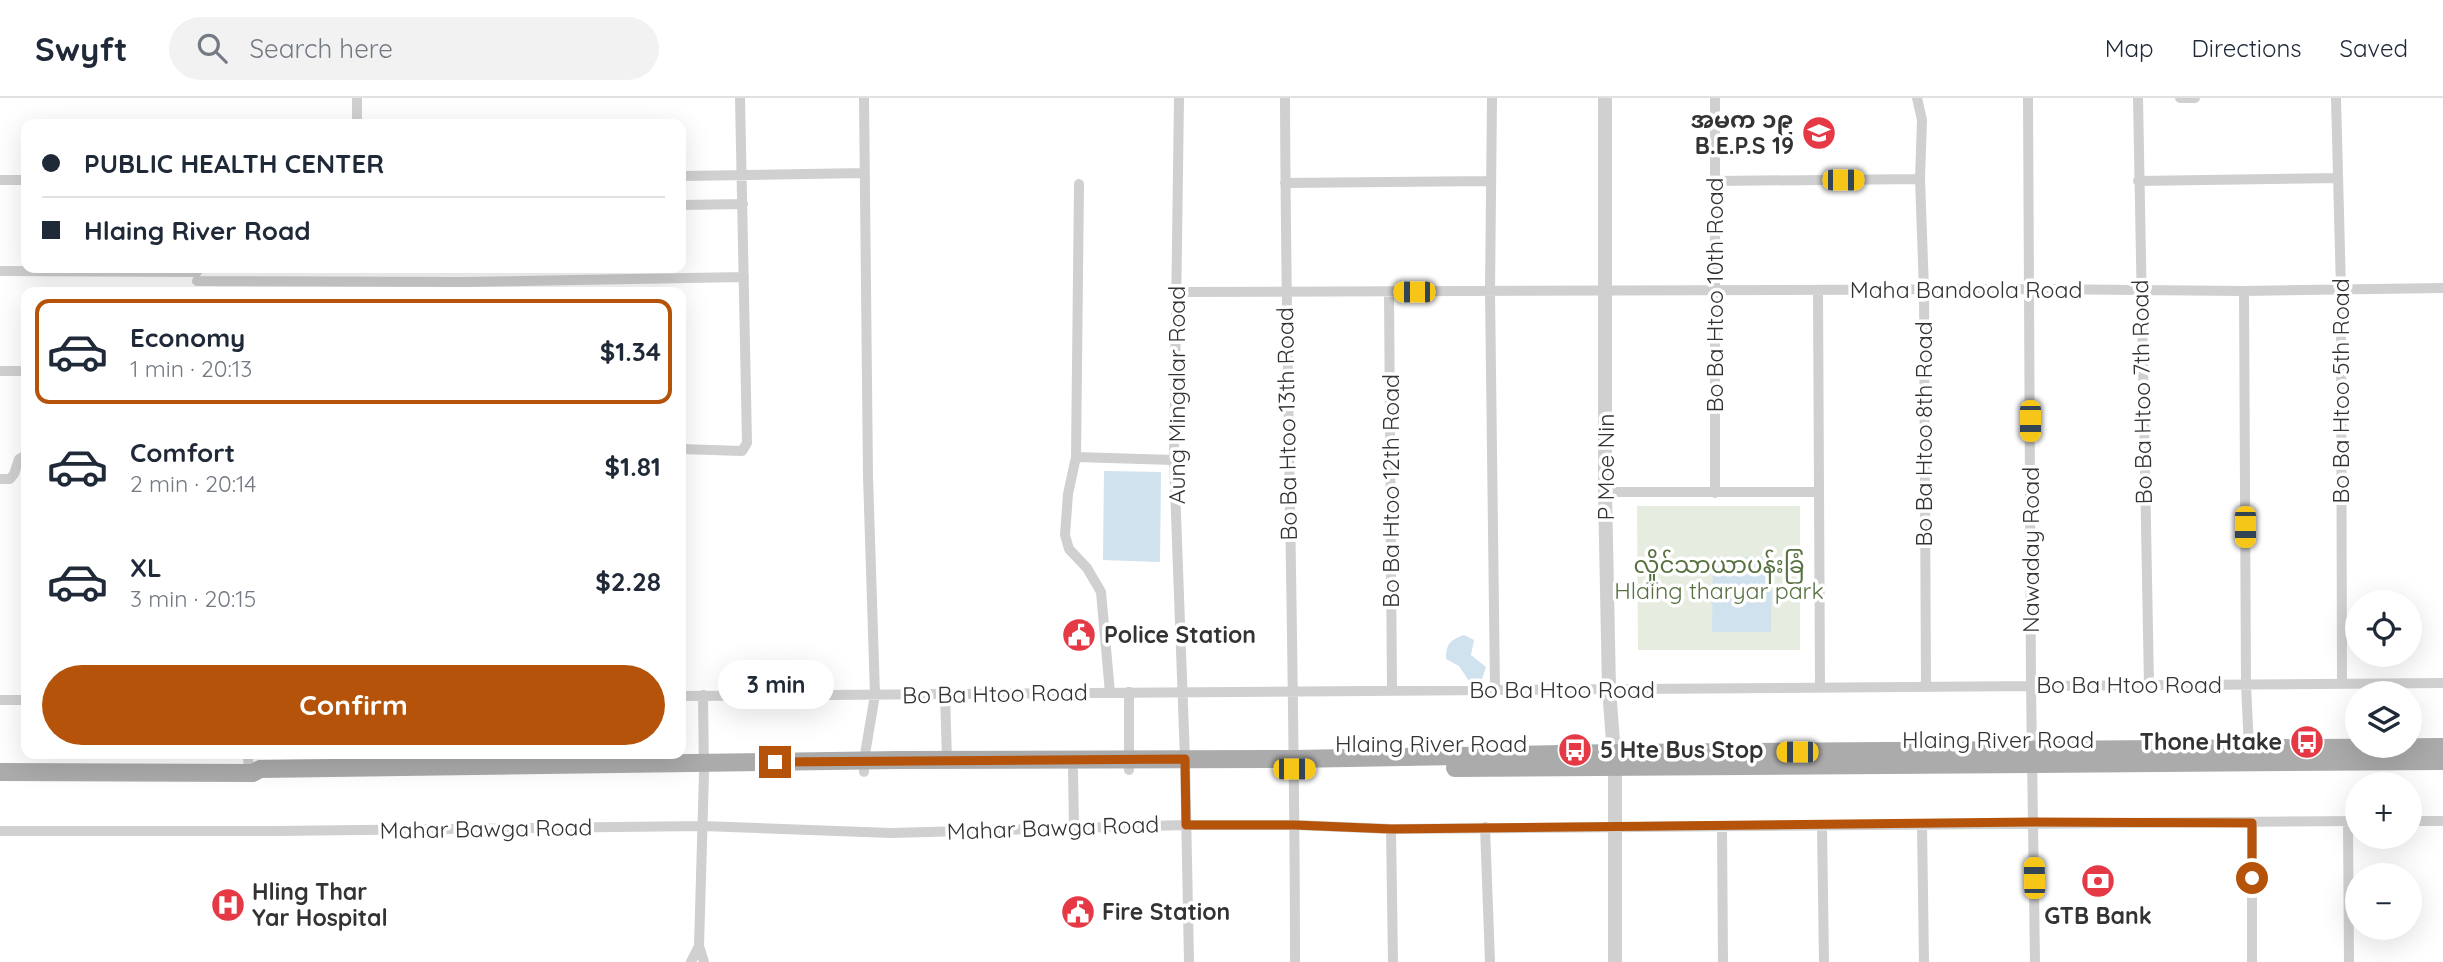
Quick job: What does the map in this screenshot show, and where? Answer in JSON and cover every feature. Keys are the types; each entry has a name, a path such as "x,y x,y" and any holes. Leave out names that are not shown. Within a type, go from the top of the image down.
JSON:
{"main road":[{"name":"Hlaing River Road","path":"2032,757 2249,748 2443,747"},
{"name":"Hlaing River Road","path":"864,766 947,760 1128,765 1294,759 2032,757 2443,761"},
{"name":"Hlaing River Road","path":"0,772 251,773 260,778 864,766 1073,771 1128,765"}],"street":[{"path":"357,98 357,119"},
{"path":"686,449 742,451 747,443 740,98"},
{"path":"864,98 868,476 875,695 864,766"},
{"name":"Aung Mingalar Road","path":"1179,98 1174,460 1189,962"},
{"name":"Bo Ba Htoo 13th Road","path":"1285,98 1285,292 1295,962"},
{"path":"1492,98 1490,292 1495,690"},
{"name":"P Moe Nin","path":"1605,98 1605,492 1609,689 1616,827 1615,962"},
{"name":"Bo Ba Htoo 10th Road","path":"1715,98 1715,493"},
{"name":"Bo Ba Htoo 8th Road","path":"1917,98 1922,120 1920,179 1924,290 1926,687"},
{"name":"Nawaday Road","path":"2028,98 2035,962"},
{"name":"Bo Ba Htoo 7th Road","path":"2138,98 2148,685"},
{"path":"2180,98 2195,98"},
{"name":"Bo Ba Htoo 5th Road","path":"2336,98 2341,290 2342,684"},
{"path":"686,176 864,173"},
{"path":"2138,181 2338,177"},
{"path":"1715,181 1920,179"},
{"path":"0,180 21,180"},
{"path":"1285,183 1492,181"},
{"path":"1079,184 1076,457 1068,494 1065,535 1069,549 1087,568 1101,592 1110,693"},
{"path":"686,205 743,204"},
{"path":"0,271 21,272"},
{"path":"56,273 362,282 410,287 531,287 546,281 744,277"},
{"path":"361,273 362,282"},
{"path":"546,273 546,281"},
{"name":"Maha Bandoola Road","path":"1178,292 2029,289 2244,291 2443,288"},
{"path":"1818,290 1820,688"},
{"path":"2244,291 2246,685 2249,748"},
{"name":"Bo Ba Htoo 12th Road","path":"1389,292 1392,691"},
{"path":"0,371 21,370"},
{"path":"1076,457 1174,460"},
{"path":"0,479 10,479 20,474"},
{"path":"1605,492 1819,492"},
{"name":"Bo Ba Htoo Road","path":"686,696 2443,683"},
{"path":"1128,765 1129,692"},
{"path":"945,694 947,760"},
{"path":"703,695 704,768 699,946 704,962"},
{"path":"0,701 21,700"},
{"path":"249,759 251,773"},
{"path":"1073,771 1074,828"},
{"name":"Mahar Bawga Road","path":"0,831 703,827 891,833 1186,825 1295,825 1391,829 2345,821"},
{"path":"2422,821 2443,821"},
{"path":"2252,823 2252,962"},
{"path":"1822,825 1824,962"},
{"path":"1922,825 1924,962"},
{"path":"1722,826 1723,962"},
{"path":"1485,827 1490,962"},
{"path":"1391,829 1393,962"},
{"path":"2349,962 2351,849"},
{"path":"691,962 699,946"}],"green space":[{"name":"လှိုင်သာယာပန်းခြံ Hlaing tharyar park","path":"1637,506 1800,506 1800,650 1638,650"}],"water":[{"path":"1104,471 1161,472 1160,562 1103,560"},
{"path":"1713,557 1772,557 1771,632 1712,632"},
{"path":"1464,635 1474,640 1471,655 1486,667 1481,682 1469,681 1459,666 1446,659 1450,643"}],"place":[{"name":"အမက ၁၉ B.E.P.S 19","path":"1819,133"},
{"name":"Police Station","path":"1079,635"},
{"name":"Thone Htake","path":"2307,742"},
{"name":"5 Hte Bus Stop","path":"1575,750"},
{"name":"GTB Bank","path":"2098,881"},
{"name":"Hling Thar Yar Hospital","path":"228,905"},
{"name":"Fire Station","path":"1078,912"}],"route":[{"path":"775,762 1185,759 1186,825 1295,825 1391,829 2033,822 2252,823 2252,878"}]}
